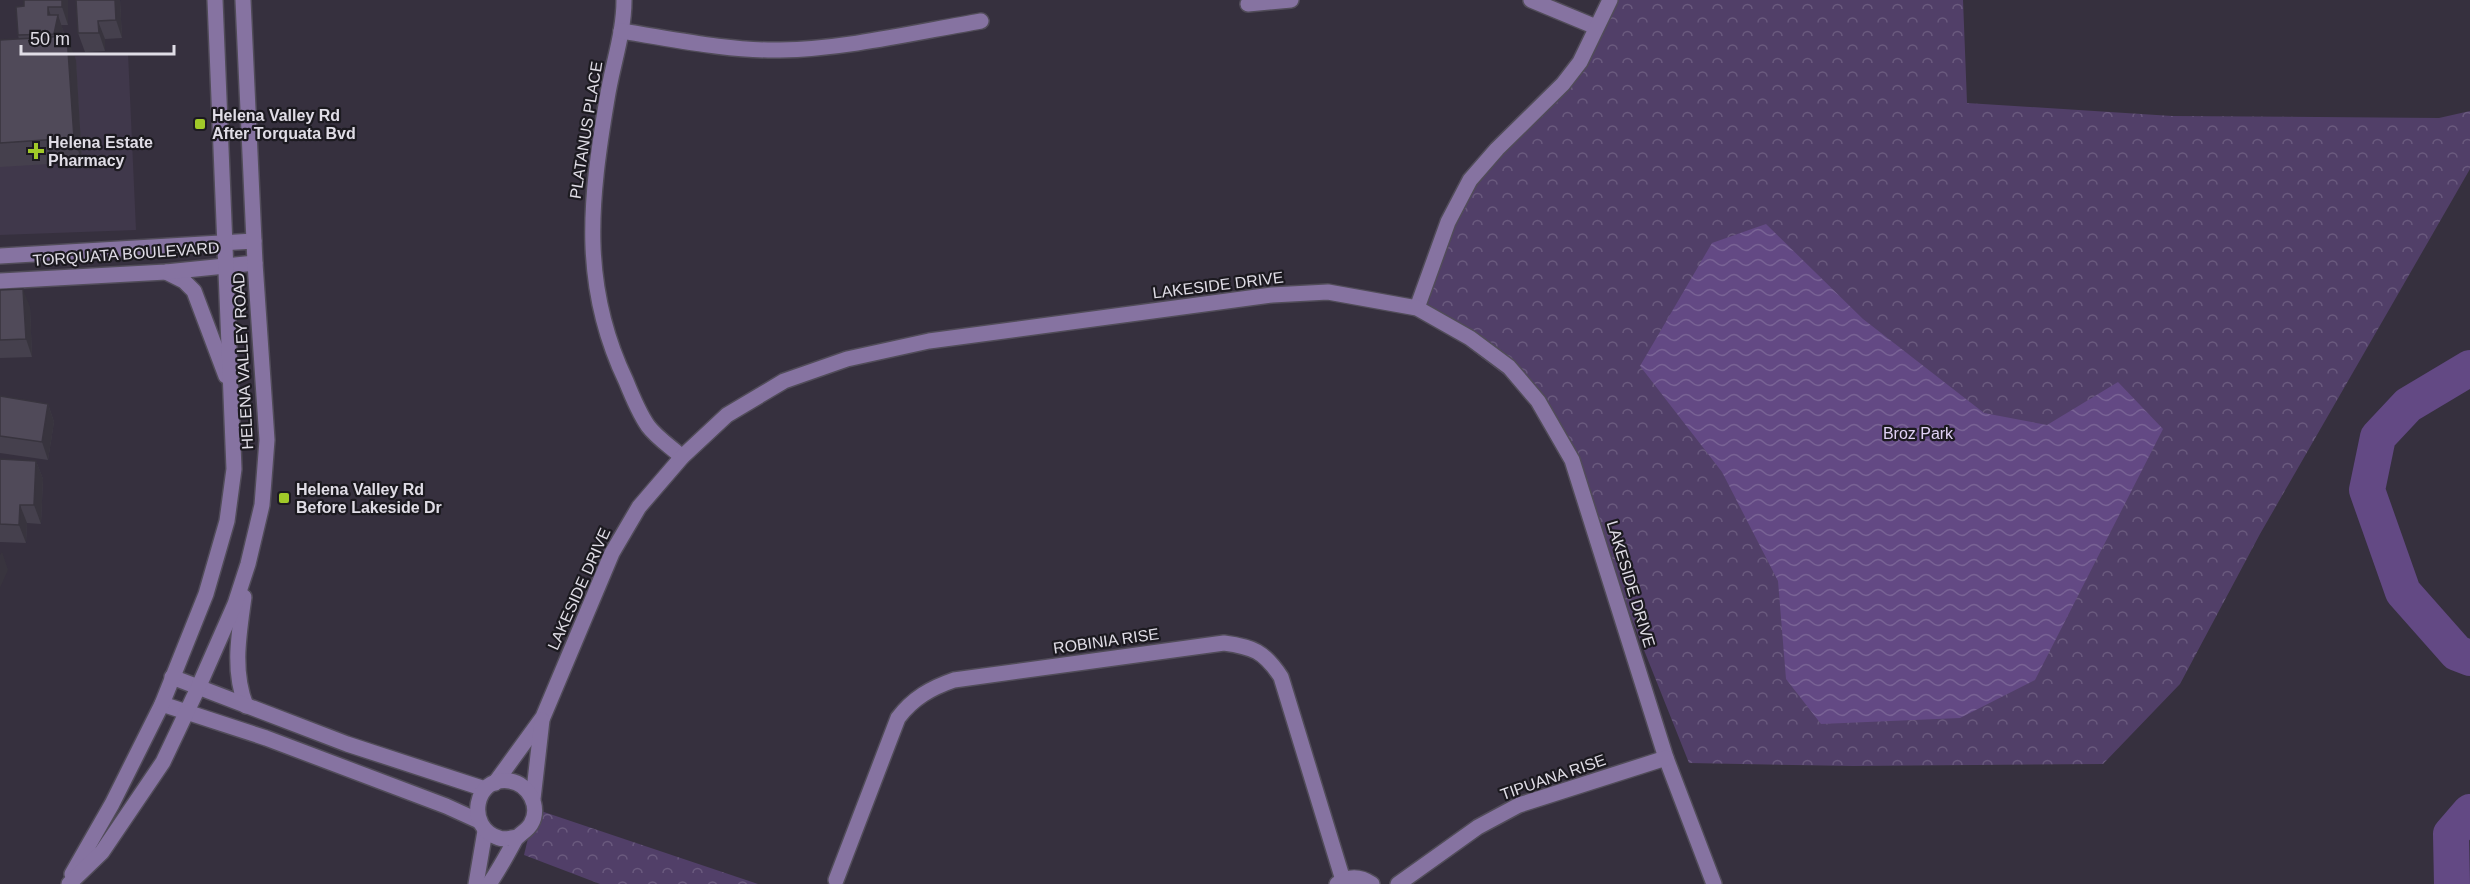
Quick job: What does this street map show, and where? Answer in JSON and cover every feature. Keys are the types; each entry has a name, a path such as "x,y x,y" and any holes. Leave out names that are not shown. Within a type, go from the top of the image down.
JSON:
{"street":[{"name":"HELENA VALLEY ROAD","path":"68,884 112,804 162,704 206,594 227,521 234,470 215,0"},
{"name":"HELENA VALLEY ROAD","path":"68,884 102,852 163,762 228,621 248,564 262,505 267,440 255,263 243,0"},
{"name":"PLATANUS PLACE","path":"624,0 621,31 607,96 593,184 591,241 596,286 606,332 635,402 648,426 682,457"},
{"path":"1248,4 1292,0"},
{"path":"1531,0 1596,27"},
{"path":"1417,308 1448,222 1470,180 1497,149 1563,84 1580,62 1610,0"},
{"path":"621,31 751,50 782,50 827,46 981,21"},
{"name":"TORQUATA BOULEVARD","path":"0,256 254,241"},
{"name":"TORQUATA BOULEVARD","path":"0,281 166,272 255,263"},
{"path":"166,272 184,281 194,291 231,390"},
{"name":"LAKESIDE DRIVE","path":"476,884 482,826 476,810 478,799 543,717 612,553 639,507 682,457 727,415 784,381 847,359 929,340 1272,294 1328,292 1417,308 1470,338 1509,367 1538,401 1572,460 1666,758 1714,884"},
{"path":"246,706 240,690 237,666 238,638 248,564"},
{"name":"ROBINIA RISE","path":"836,880 898,718 909,704 922,694 954,680 1224,643 1243,645 1259,651 1270,660 1281,677 1340,882"},
{"path":"172,677 347,744 490,786 510,781 524,787 533,799"},
{"path":"162,704 266,738 446,806 500,839 517,837"},
{"name":"LAKESIDE DRIVE","path":"489,884 517,837 527,830 533,821 535,810 533,799 543,717"},
{"name":"TIPUANA RISE","path":"1398,884 1496,815 1519,805 1666,758"},
{"path":"1340,882 1354,878 1366,880 1372,884"}],"shaded area":[{"path":"128,53 136,230 0,235 0,61"}],"green space":[{"name":"Broz Park","path":"1607,0 1963,0 1967,103 2172,116 2439,118 2470,111 2470,169 2260,534 2180,684 2103,764 1853,766 1689,763 1591,517 1538,401 1417,308 1470,180 1563,84"},
{"path":"535,809 758,884 600,884 524,855"}],"water":[{"path":"1766,224 1863,319 1984,413 2047,425 2118,382 2163,429 2035,680 1960,718 1821,724 1786,679 1778,581 1722,472 1640,366 1712,243"}],"building":[{"path":"24,0 62,0 62,7 48,7 48,15 58,15 54,34 18,35 16,7 24,6"},
{"path":"76,0 115,0 116,20 98,21 99,33 78,33"},
{"path":"67,36 74,138 0,143 0,40"},
{"path":"23,289 26,339 0,340 0,290"},
{"path":"0,396 48,404 42,442 0,436"},
{"path":"0,459 36,461 34,505 20,505 19,525 0,524"}],"waterway":[{"path":"2470,368 2408,405 2378,437 2367,490 2403,592 2457,653 2470,658"},
{"path":"2452,884 2451,834 2470,812"}],"place":[{"name":"Helena Valley Rd After Torquata Bvd","path":"200,124"},
{"name":"Helena Estate Pharmacy","path":"36,151"},
{"name":"Helena Valley Rd Before Lakeside Dr","path":"284,498"}]}
